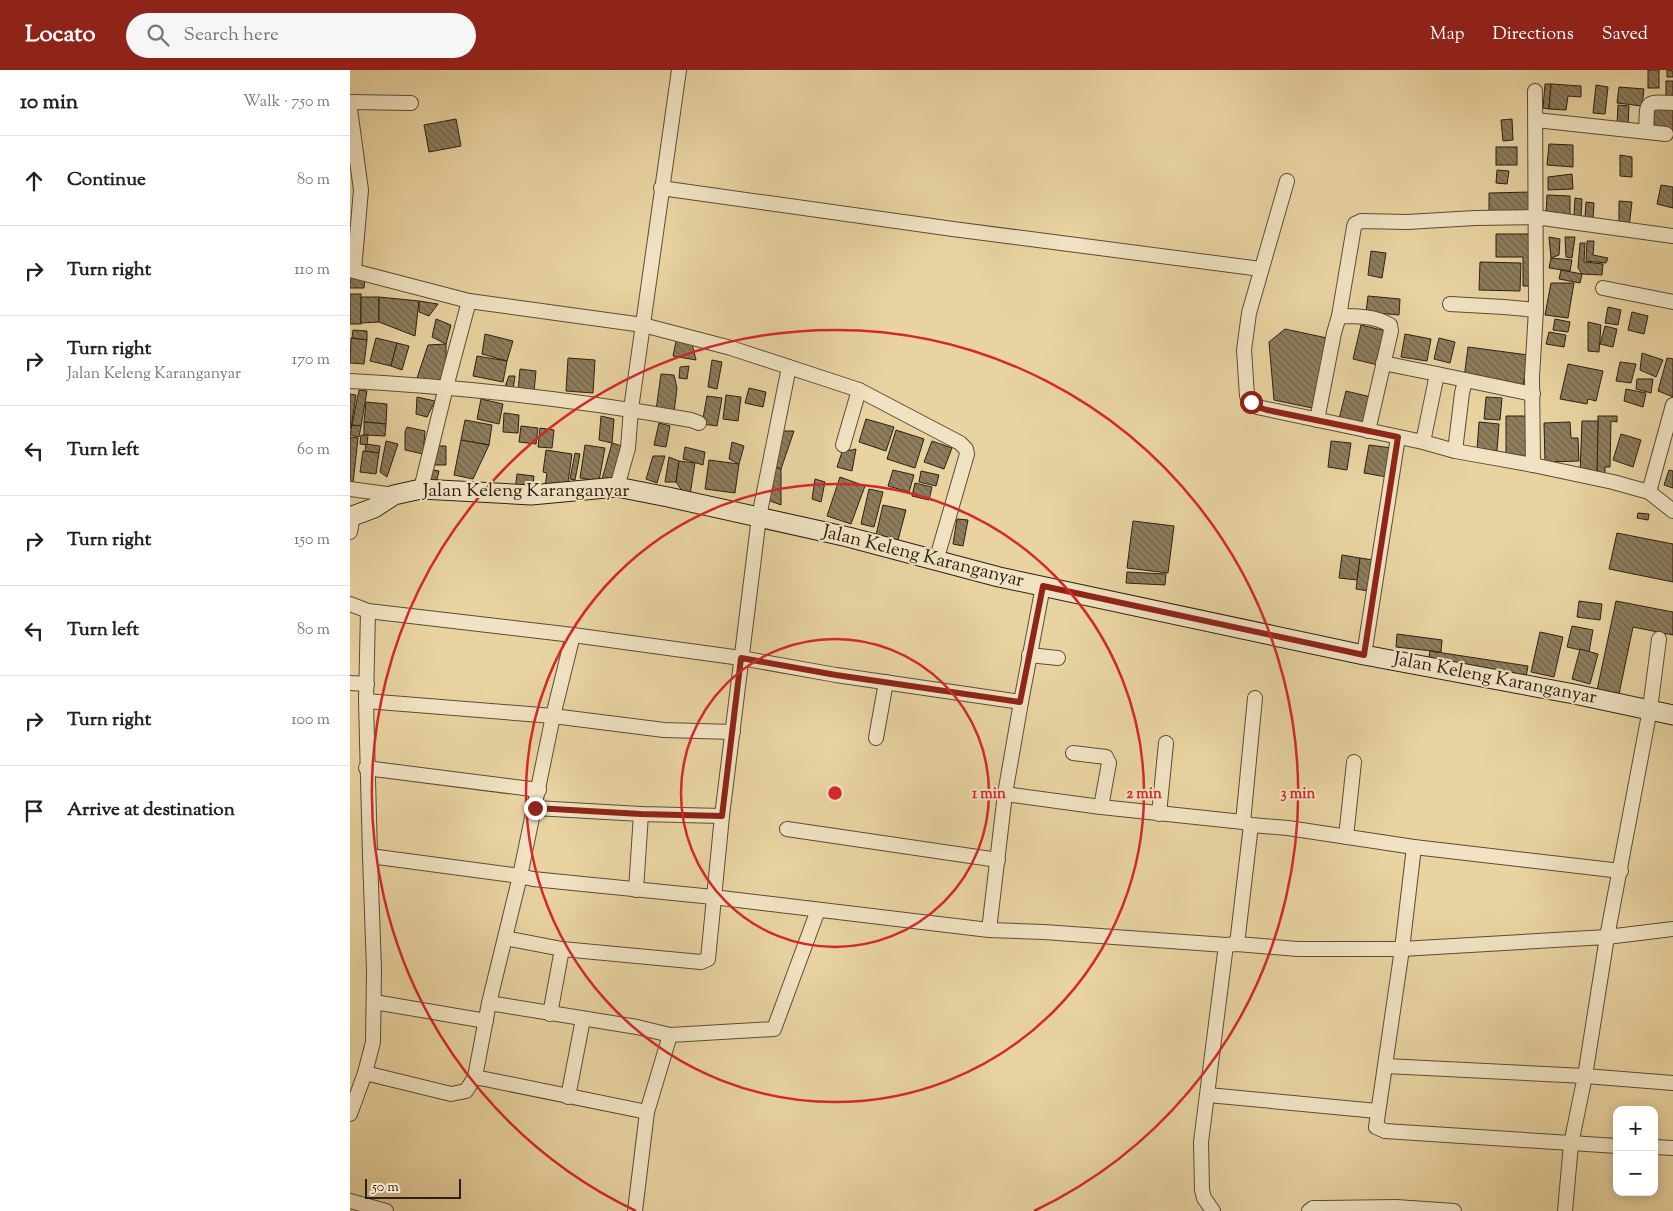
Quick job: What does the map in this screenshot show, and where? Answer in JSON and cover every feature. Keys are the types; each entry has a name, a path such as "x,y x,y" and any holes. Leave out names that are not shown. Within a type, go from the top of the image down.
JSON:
{"main road":[{"name":"Jalan Keleng Karanganyar","path":"351,522 394,495 421,489 531,495 617,487 668,496 848,537 999,578 1364,655 1650,709 1673,715"}],"street":[{"path":"617,487 628,448 631,409 679,70"},
{"path":"1533,465 1532,377 1536,310 1535,90"},
{"path":"350,102 411,103"},
{"path":"1646,131 1647,108 1649,104 1654,102 1673,103"},
{"path":"350,109 355,189 352,270 469,301 643,325 731,348 859,390 960,443 966,449 967,454 936,561"},
{"path":"1536,120 1666,134"},
{"path":"1287,181 1249,313 1244,350 1247,396 1257,407 1423,442 1455,451 1613,482 1649,492 1673,511"},
{"path":"661,188 1261,270"},
{"path":"1316,420 1339,316 1354,227 1358,222 1535,217 1673,236"},
{"path":"1602,288 1673,302"},
{"path":"421,489 469,301"},
{"path":"1450,304 1536,310"},
{"path":"1339,316 1383,320 1390,325 1390,336 1368,431"},
{"path":"1383,363 1533,394"},
{"path":"505,938 562,949 701,962 706,961 709,957 713,897 722,816 759,517 789,367"},
{"path":"1423,442 1437,374"},
{"path":"350,381 446,387 631,409 699,423"},
{"path":"1455,451 1465,381"},
{"path":"843,445 859,390"},
{"path":"1649,492 1671,422 1673,405"},
{"path":"1364,655 1398,437"},
{"path":"350,490 394,495"},
{"path":"989,930 1005,794 1020,702 1043,586"},
{"path":"350,604 368,611 573,635 741,658 1020,702"},
{"path":"350,1114 365,1073 373,1042 374,1002 366,768 368,611"},
{"path":"365,1073 451,1094 466,1091 475,1077 489,1003 520,876 573,635"},
{"path":"1565,1211 1571,1144 1585,1076 1607,937 1621,871 1650,709 1659,639"},
{"path":"1029,655 1058,658"},
{"path":"876,738 886,682"},
{"path":"350,684 367,684"},
{"path":"1213,1211 1204,1198 1202,1190 1202,1142 1232,945 1247,823 1255,698"},
{"path":"366,701 554,716 664,730 733,732"},
{"path":"1159,814 1166,743"},
{"path":"1073,753 1108,758 1109,764 1101,807"},
{"path":"1346,837 1354,762"},
{"path":"366,768 539,790"},
{"path":"1005,794 1288,828 1414,847 1621,871"},
{"path":"535,808 722,816"},
{"path":"636,890 641,814"},
{"path":"787,829 998,860"},
{"path":"1414,847 1402,949 1376,1127 1385,1131 1613,1146"},
{"path":"370,856 533,879 713,897 989,930 1298,949 1402,949 1607,937 1673,929"},
{"path":"489,1003 658,1031 670,1035 774,1029 818,910"},
{"path":"550,1014 562,949"},
{"path":"374,1002 486,1021"},
{"path":"568,1097 583,1019"},
{"path":"635,1211 647,1112 670,1035"},
{"path":"1386,1066 1585,1076 1673,1083"},
{"path":"475,1077 647,1112"},
{"path":"1208,1095 1377,1111"},
{"path":"1658,1147 1673,1148"},
{"path":"350,1201 386,1211"},
{"path":"1309,1211 1313,1208 1396,1207 1454,1211"}],"building":[{"path":"1648,70 1659,70 1659,88 1648,88"},
{"path":"1667,70 1673,71 1673,77 1667,77"},
{"path":"1666,81 1673,81 1673,100 1666,100"},
{"path":"1545,84 1551,84 1549,109 1543,108"},
{"path":"1551,84 1581,86 1581,97 1568,96 1566,110 1549,109"},
{"path":"1596,85 1608,87 1605,114 1593,113"},
{"path":"1619,87 1644,89 1642,106 1617,103"},
{"path":"1618,105 1629,106 1628,125 1617,124"},
{"path":"1653,108 1673,109 1673,131 1652,130"},
{"path":"456,119 461,146 429,152 424,125"},
{"path":"1512,119 1513,140 1503,141 1501,120"},
{"path":"1549,144 1573,145 1573,167 1547,165"},
{"path":"1496,147 1517,147 1517,165 1496,165"},
{"path":"1620,155 1632,157 1632,177 1620,176"},
{"path":"1497,170 1509,171 1507,184 1496,183"},
{"path":"1572,174 1573,189 1548,190 1548,177"},
{"path":"1661,185 1673,187 1673,208 1657,204"},
{"path":"1532,192 1532,214 1489,214 1489,193"},
{"path":"1547,195 1570,196 1570,215 1546,214"},
{"path":"1575,198 1582,199 1581,217 1574,216"},
{"path":"1619,201 1632,202 1629,227 1619,225"},
{"path":"1586,202 1594,203 1593,219 1585,218"},
{"path":"1496,234 1533,234 1533,286 1523,286 1523,257 1496,257"},
{"path":"1549,237 1560,239 1559,255 1551,258"},
{"path":"1565,237 1575,237 1572,258 1566,257"},
{"path":"1587,241 1594,241 1593,255 1608,258 1606,263 1586,261"},
{"path":"1580,243 1585,243 1584,262 1603,264 1602,275 1582,274 1578,268"},
{"path":"1371,251 1386,253 1382,278 1368,275"},
{"path":"1551,258 1572,260 1570,271 1549,268"},
{"path":"1480,262 1521,263 1520,291 1479,290"},
{"path":"1561,270 1582,274 1580,283 1559,279"},
{"path":"350,277 365,278 364,288 350,288"},
{"path":"1551,283 1574,283 1568,318 1545,315"},
{"path":"350,294 361,294 361,324 350,324"},
{"path":"1368,296 1400,299 1399,315 1366,312"},
{"path":"361,297 379,297 379,322 361,323"},
{"path":"379,297 419,301 415,336 379,322"},
{"path":"419,301 438,304 429,316 419,312"},
{"path":"1608,307 1621,310 1618,325 1605,323"},
{"path":"1632,312 1648,316 1644,334 1628,330"},
{"path":"436,319 451,325 446,344 432,337"},
{"path":"1555,319 1570,322 1568,332 1553,330"},
{"path":"1588,322 1601,325 1599,352 1588,351"},
{"path":"1361,325 1386,331 1378,365 1353,359"},
{"path":"1605,326 1617,329 1613,347 1600,344"},
{"path":"1285,329 1327,338 1312,408 1274,400 1269,342"},
{"path":"353,330 367,331 367,340 352,338"},
{"path":"1549,332 1566,335 1564,347 1546,344"},
{"path":"485,334 513,341 507,361 482,354"},
{"path":"1405,334 1431,339 1427,361 1401,357"},
{"path":"351,338 367,340 364,364 350,363"},
{"path":"376,338 397,343 391,366 370,361"},
{"path":"1439,338 1455,342 1450,363 1434,359"},
{"path":"676,341 692,344 696,360 673,356"},
{"path":"397,343 409,346 402,370 391,366"},
{"path":"446,344 446,387 417,378 428,345"},
{"path":"1468,347 1528,355 1523,386 1464,378"},
{"path":"1642,353 1663,360 1656,377 1640,370"},
{"path":"477,356 507,361 503,382 473,376"},
{"path":"568,358 595,360 593,393 566,391"},
{"path":"1667,358 1673,359 1673,397 1658,391"},
{"path":"712,360 722,362 717,389 708,387"},
{"path":"1620,362 1636,364 1631,383 1616,381"},
{"path":"1568,364 1603,371 1596,401 1588,399 1587,404 1560,399"},
{"path":"689,366 687,379 679,378 680,367"},
{"path":"520,369 536,371 534,392 518,391"},
{"path":"661,374 674,375 677,388 674,412 656,410"},
{"path":"509,376 515,376 513,390 504,389"},
{"path":"1637,379 1653,379 1651,393 1636,389"},
{"path":"749,388 766,392 763,407 745,403"},
{"path":"1626,389 1646,393 1643,407 1624,401"},
{"path":"359,390 367,391 361,426 352,425"},
{"path":"1346,391 1375,398 1368,426 1339,419"},
{"path":"350,394 356,395 351,428 350,428"},
{"path":"726,395 741,397 738,421 723,419"},
{"path":"707,396 722,398 717,426 702,424"},
{"path":"417,397 435,401 427,417 416,414"},
{"path":"1486,397 1502,398 1500,420 1484,419"},
{"path":"481,399 503,404 499,424 477,419"},
{"path":"366,402 387,404 386,424 364,422"},
{"path":"504,413 519,415 518,433 503,432"},
{"path":"601,416 614,419 612,443 599,440"},
{"path":"1506,416 1529,416 1528,457 1506,457"},
{"path":"1598,416 1617,416 1617,422 1611,421 1610,467 1605,467 1605,474 1597,474"},
{"path":"866,419 894,427 886,451 859,442"},
{"path":"465,420 492,425 489,445 461,440"},
{"path":"1582,421 1598,421 1597,474 1580,473"},
{"path":"364,422 386,424 385,436 364,435"},
{"path":"1479,422 1499,424 1497,451 1477,450"},
{"path":"1570,422 1571,438 1578,438 1579,461 1545,462 1544,423"},
{"path":"659,423 670,426 666,447 654,445"},
{"path":"352,425 361,426 359,437 350,435"},
{"path":"521,426 538,428 536,444 519,442"},
{"path":"407,427 425,431 423,454 405,450 405,432"},
{"path":"540,428 554,430 552,448 538,447"},
{"path":"896,430 924,439 915,468 887,459"},
{"path":"776,431 794,431 781,469 769,464"},
{"path":"1621,434 1641,440 1633,467 1613,460"},
{"path":"361,435 368,435 367,445 360,444"},
{"path":"350,437 358,438 353,484 350,484"},
{"path":"461,440 489,445 473,479 454,475"},
{"path":"386,441 398,444 387,477 380,472"},
{"path":"932,441 952,448 944,469 924,462"},
{"path":"1331,441 1351,443 1347,470 1328,467"},
{"path":"732,442 744,446 739,464 729,459"},
{"path":"612,443 628,448 617,487 601,483"},
{"path":"366,444 380,446 379,453 365,451"},
{"path":"585,445 605,448 599,481 580,478"},
{"path":"1369,445 1392,448 1387,477 1364,473"},
{"path":"435,446 446,446 446,465 434,465"},
{"path":"685,447 705,452 703,465 683,459"},
{"path":"856,449 852,471 837,467 842,452"},
{"path":"546,450 572,454 567,490 545,487 547,473 543,472"},
{"path":"363,451 379,453 376,474 360,472"},
{"path":"575,453 580,454 575,480 570,479"},
{"path":"653,456 665,456 657,483 646,479"},
{"path":"669,457 679,461 676,482 665,482"},
{"path":"709,460 739,464 735,493 705,489"},
{"path":"679,461 695,463 689,501 676,482"},
{"path":"769,464 781,469 781,505 762,498"},
{"path":"429,469 439,471 436,483 426,480"},
{"path":"893,470 914,475 909,492 888,486"},
{"path":"1669,470 1673,471 1673,488 1664,485"},
{"path":"921,471 939,475 936,486 919,482"},
{"path":"517,474 534,476 532,493 515,491"},
{"path":"840,477 865,486 851,524 827,516"},
{"path":"815,479 825,482 821,502 812,499"},
{"path":"915,483 932,487 929,500 912,496"},
{"path":"869,489 883,492 874,527 861,524"},
{"path":"883,505 906,510 898,540 876,535"},
{"path":"1638,513 1649,514 1648,520 1637,518"},
{"path":"957,519 968,520 963,546 953,544"},
{"path":"1133,521 1174,526 1168,573 1127,568"},
{"path":"1617,533 1673,544 1673,582 1609,569"},
{"path":"1342,555 1360,558 1357,580 1339,578"},
{"path":"1360,558 1380,561 1375,592 1356,589"},
{"path":"1127,572 1166,574 1165,585 1126,583"},
{"path":"1579,601 1602,604 1600,620 1577,617"},
{"path":"1616,601 1673,612 1673,635 1633,627 1618,699 1596,695"},
{"path":"1572,626 1593,630 1589,652 1567,647"},
{"path":"1540,632 1563,637 1554,677 1531,672"},
{"path":"1397,634 1442,640 1441,652 1396,647"},
{"path":"1580,649 1598,654 1590,684 1572,679"},
{"path":"1430,651 1528,666 1526,677 1428,662"}],"route":[{"path":"535,808 722,816 741,658 836,675 1020,702 1043,586 1364,655 1383,543 1398,437 1267,410 1257,407 1251,402"}]}
